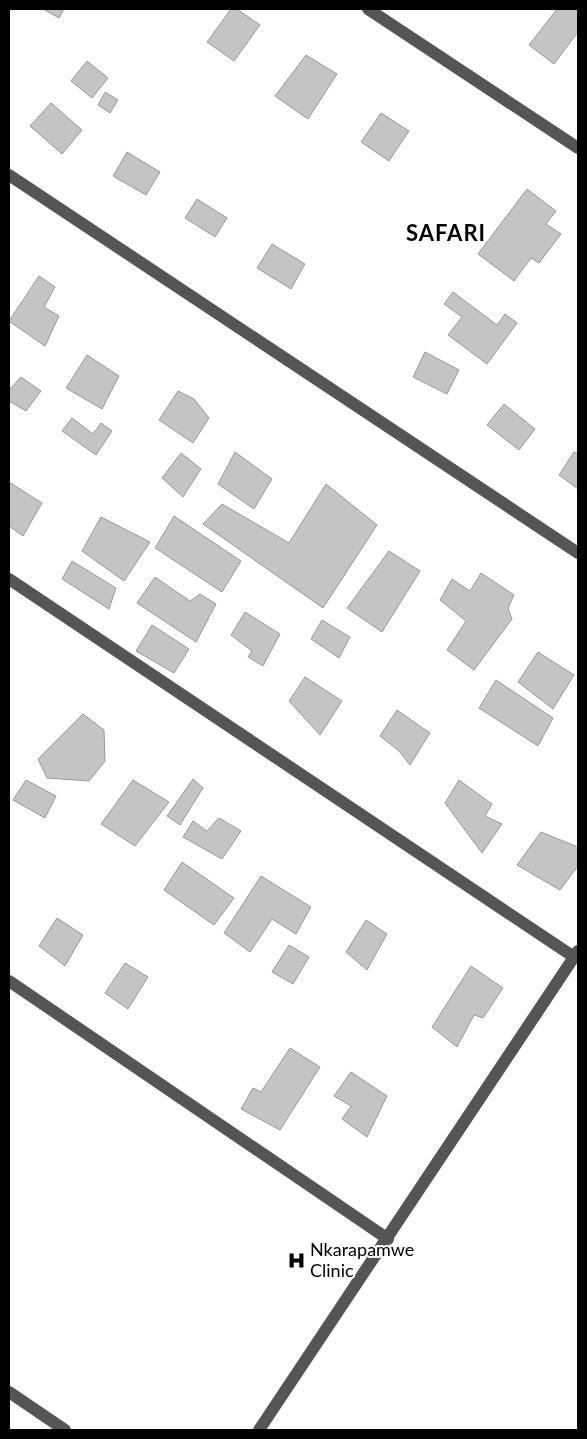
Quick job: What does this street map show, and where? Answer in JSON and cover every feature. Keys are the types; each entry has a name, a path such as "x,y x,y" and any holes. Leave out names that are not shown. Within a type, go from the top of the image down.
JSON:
{"street":[{"path":"368,9 578,148"},
{"path":"9,175 578,553"},
{"path":"9,579 576,954 259,1430"},
{"path":"9,981 388,1239"},
{"path":"9,1392 65,1430"}],"building":[{"path":"43,9 64,9 59,18"},
{"path":"231,9 237,9 260,25 234,61 207,42"},
{"path":"557,9 578,9 578,32 554,64 529,45"},
{"path":"306,55 337,74 308,119 275,96"},
{"path":"87,61 108,78 92,98 71,81"},
{"path":"105,92 118,100 110,113 98,105"},
{"path":"51,103 82,130 62,154 30,126"},
{"path":"381,113 409,131 389,161 361,142"},
{"path":"127,152 160,172 146,195 113,176"},
{"path":"527,189 556,211 546,224 561,234 539,263 531,258 514,281 478,254"},
{"path":"197,199 227,218 215,237 185,218"},
{"path":"272,244 305,264 291,289 257,268"},
{"path":"39,276 55,287 44,307 59,316 45,346 9,321"},
{"path":"453,292 497,325 505,314 517,323 487,364 448,335 462,317 444,304"},
{"path":"425,352 459,370 447,394 413,377"},
{"path":"87,355 119,376 102,409 66,388"},
{"path":"21,377 41,391 26,411 9,401 9,390"},
{"path":"178,391 194,399 209,418 193,443 159,420"},
{"path":"504,404 535,429 519,450 487,425"},
{"path":"72,418 93,434 101,423 112,431 96,455 62,431"},
{"path":"235,452 272,479 254,509 218,484"},
{"path":"574,452 578,454 578,489 559,475"},
{"path":"181,453 201,469 183,497 162,478"},
{"path":"9,482 42,503 23,536 9,526"},
{"path":"326,484 377,525 323,608 203,524 222,504 289,543"},
{"path":"174,516 241,561 222,592 155,548"},
{"path":"101,517 150,542 124,581 82,551"},
{"path":"389,551 420,571 382,632 347,608"},
{"path":"72,561 116,588 109,609 62,579"},
{"path":"481,573 514,595 508,608 512,619 474,670 447,650 466,621 440,600 452,579 470,591"},
{"path":"155,577 190,601 200,594 216,604 196,642 137,603"},
{"path":"245,612 280,634 263,666 248,657 252,651 231,635"},
{"path":"322,620 350,637 339,658 311,639"},
{"path":"152,625 189,649 174,673 136,651"},
{"path":"538,652 574,675 553,709 518,682"},
{"path":"305,677 342,701 320,735 289,701"},
{"path":"496,680 553,718 538,746 479,708"},
{"path":"397,710 430,733 410,765 399,751 380,736"},
{"path":"83,714 104,730 105,761 89,781 47,778 38,759"},
{"path":"193,779 203,788 180,825 167,816"},
{"path":"26,780 56,796 45,818 13,800"},
{"path":"133,780 169,802 135,846 101,824"},
{"path":"459,780 492,804 485,816 502,824 482,853 445,803"},
{"path":"219,818 241,831 222,859 183,837 193,821 207,831"},
{"path":"541,832 578,847 578,866 560,890 517,865"},
{"path":"182,862 234,898 214,925 164,890"},
{"path":"261,876 311,907 296,934 272,919 250,952 224,933"},
{"path":"57,918 83,935 65,966 39,946"},
{"path":"366,920 387,934 367,970 346,952"},
{"path":"289,945 309,957 293,984 272,972"},
{"path":"125,963 148,977 128,1009 105,993"},
{"path":"471,966 503,988 483,1018 474,1015 457,1047 432,1027"},
{"path":"290,1048 320,1067 280,1130 241,1109 253,1088 261,1092"},
{"path":"351,1072 387,1096 367,1137 342,1119 351,1106 334,1096"}],"place":[{"name":"Nkarapamwe Clinic","path":"296,1260"}],"district":[{"name":"SAFARI","path":"446,233"}]}
